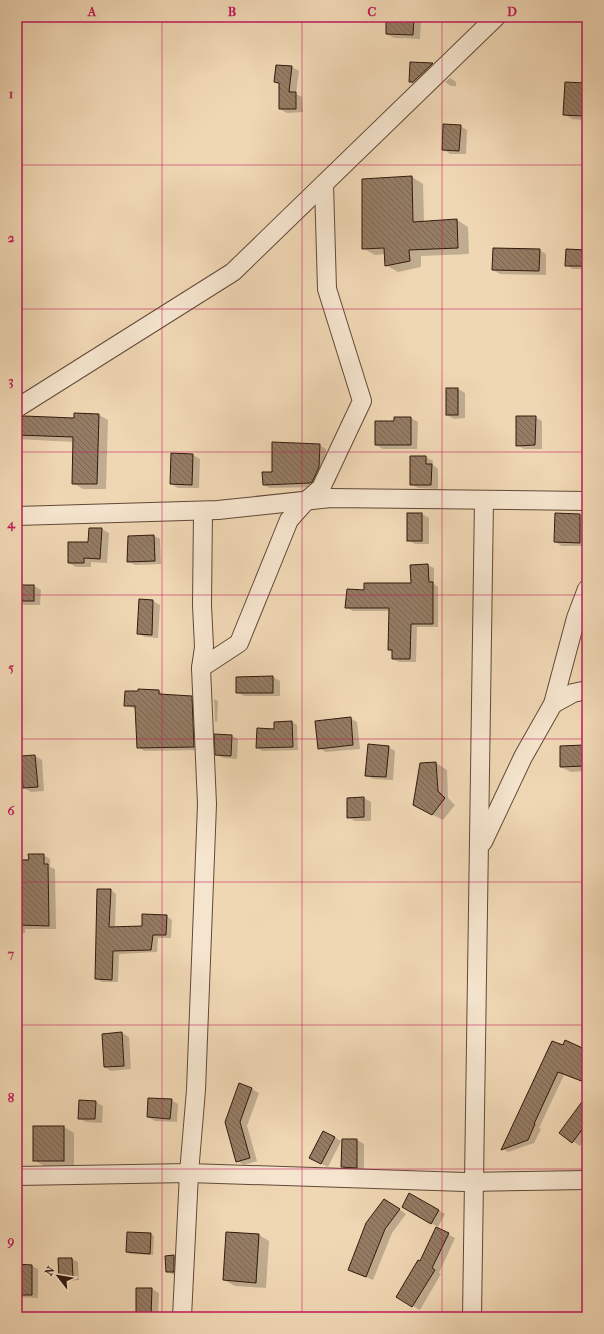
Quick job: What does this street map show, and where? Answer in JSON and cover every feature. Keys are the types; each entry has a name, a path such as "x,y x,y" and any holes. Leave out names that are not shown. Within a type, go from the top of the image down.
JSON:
{"street":[{"path":"17,408 232,272 496,17"},
{"path":"202,668 239,643 289,520 306,501 321,488 362,401 327,289 324,184"},
{"path":"17,516 203,511 331,498 587,501"},
{"path":"472,1317 484,500"},
{"path":"182,1317 189,1173 196,1090 207,804 202,668 204,647 202,606 203,511"},
{"path":"479,850 523,757 553,704 576,618 587,589"},
{"path":"553,704 573,693 587,690"},
{"path":"17,1176 189,1173 474,1181 587,1180"}],"building":[{"path":"386,17 414,17 413,35 386,34"},
{"path":"410,62 433,63 413,82 409,82"},
{"path":"276,65 292,66 289,92 296,92 296,109 279,109 279,83 274,82"},
{"path":"565,82 585,83 583,116 563,115"},
{"path":"443,124 461,125 459,151 442,150"},
{"path":"412,176 413,222 457,219 458,248 409,250 410,261 385,266 384,248 362,249 362,179"},
{"path":"493,248 540,249 539,271 492,270"},
{"path":"566,249 586,250 585,266 565,266"},
{"path":"446,388 458,388 458,415 446,415"},
{"path":"74,413 99,414 97,484 72,484 73,437 17,435 17,418 24,416 74,418"},
{"path":"516,416 536,416 535,445 516,446"},
{"path":"394,417 411,417 411,445 375,445 375,421 394,421"},
{"path":"272,442 320,444 319,467 312,482 263,485 262,472 272,472"},
{"path":"171,453 193,454 192,485 170,484"},
{"path":"410,456 426,456 426,464 432,464 431,485 410,485"},
{"path":"407,513 422,513 422,541 407,541"},
{"path":"555,513 580,514 580,543 554,542"},
{"path":"89,528 102,528 100,559 84,558 84,563 68,563 68,542 88,542"},
{"path":"154,535 155,561 127,562 128,536"},
{"path":"428,564 429,582 433,582 433,624 411,624 410,659 392,659 392,650 388,650 389,608 345,608 347,589 364,590 364,583 411,583 410,565"},
{"path":"17,585 34,585 34,601 17,601"},
{"path":"139,599 153,600 152,635 137,634"},
{"path":"273,676 273,693 236,693 236,677"},
{"path":"138,689 159,690 159,694 192,696 194,747 137,748 135,706 124,706 125,691 138,691"},
{"path":"351,717 353,745 318,749 315,721"},
{"path":"292,721 293,747 256,748 257,728 274,729 274,722"},
{"path":"214,734 232,735 231,756 215,755"},
{"path":"368,744 389,746 386,777 365,776"},
{"path":"584,745 585,766 560,767 560,746"},
{"path":"35,755 38,787 23,788 21,756"},
{"path":"436,762 438,791 445,798 432,815 413,805 420,763"},
{"path":"364,797 364,817 347,818 347,798"},
{"path":"28,854 44,854 44,864 48,864 49,926 17,925 17,860 29,860"},
{"path":"97,889 111,889 109,927 142,926 142,914 167,915 166,935 153,935 151,950 113,951 112,980 95,979"},
{"path":"122,1032 124,1066 104,1067 102,1034"},
{"path":"565,1040 587,1050 587,1083 558,1072 528,1140 501,1150 552,1041 563,1045"},
{"path":"239,1083 252,1088 240,1122 250,1158 236,1162 225,1122"},
{"path":"587,1095 587,1123 572,1143 559,1133"},
{"path":"148,1098 172,1099 170,1119 147,1117"},
{"path":"79,1100 96,1101 95,1119 78,1119"},
{"path":"33,1126 64,1126 64,1161 33,1161"},
{"path":"323,1131 335,1137 321,1164 309,1158"},
{"path":"342,1139 357,1139 357,1168 341,1167"},
{"path":"409,1193 439,1210 431,1224 402,1207"},
{"path":"384,1199 400,1209 385,1229 366,1277 348,1270 366,1223"},
{"path":"436,1227 449,1233 432,1268 435,1270 412,1307 396,1297 418,1260 420,1261"},
{"path":"127,1232 151,1233 150,1254 126,1252"},
{"path":"226,1232 259,1234 256,1283 223,1280"},
{"path":"174,1255 174,1272 166,1272 165,1256"},
{"path":"58,1258 72,1258 73,1277 59,1278"},
{"path":"17,1264 32,1265 32,1295 17,1295"},
{"path":"136,1288 152,1288 151,1317 136,1317"}]}
